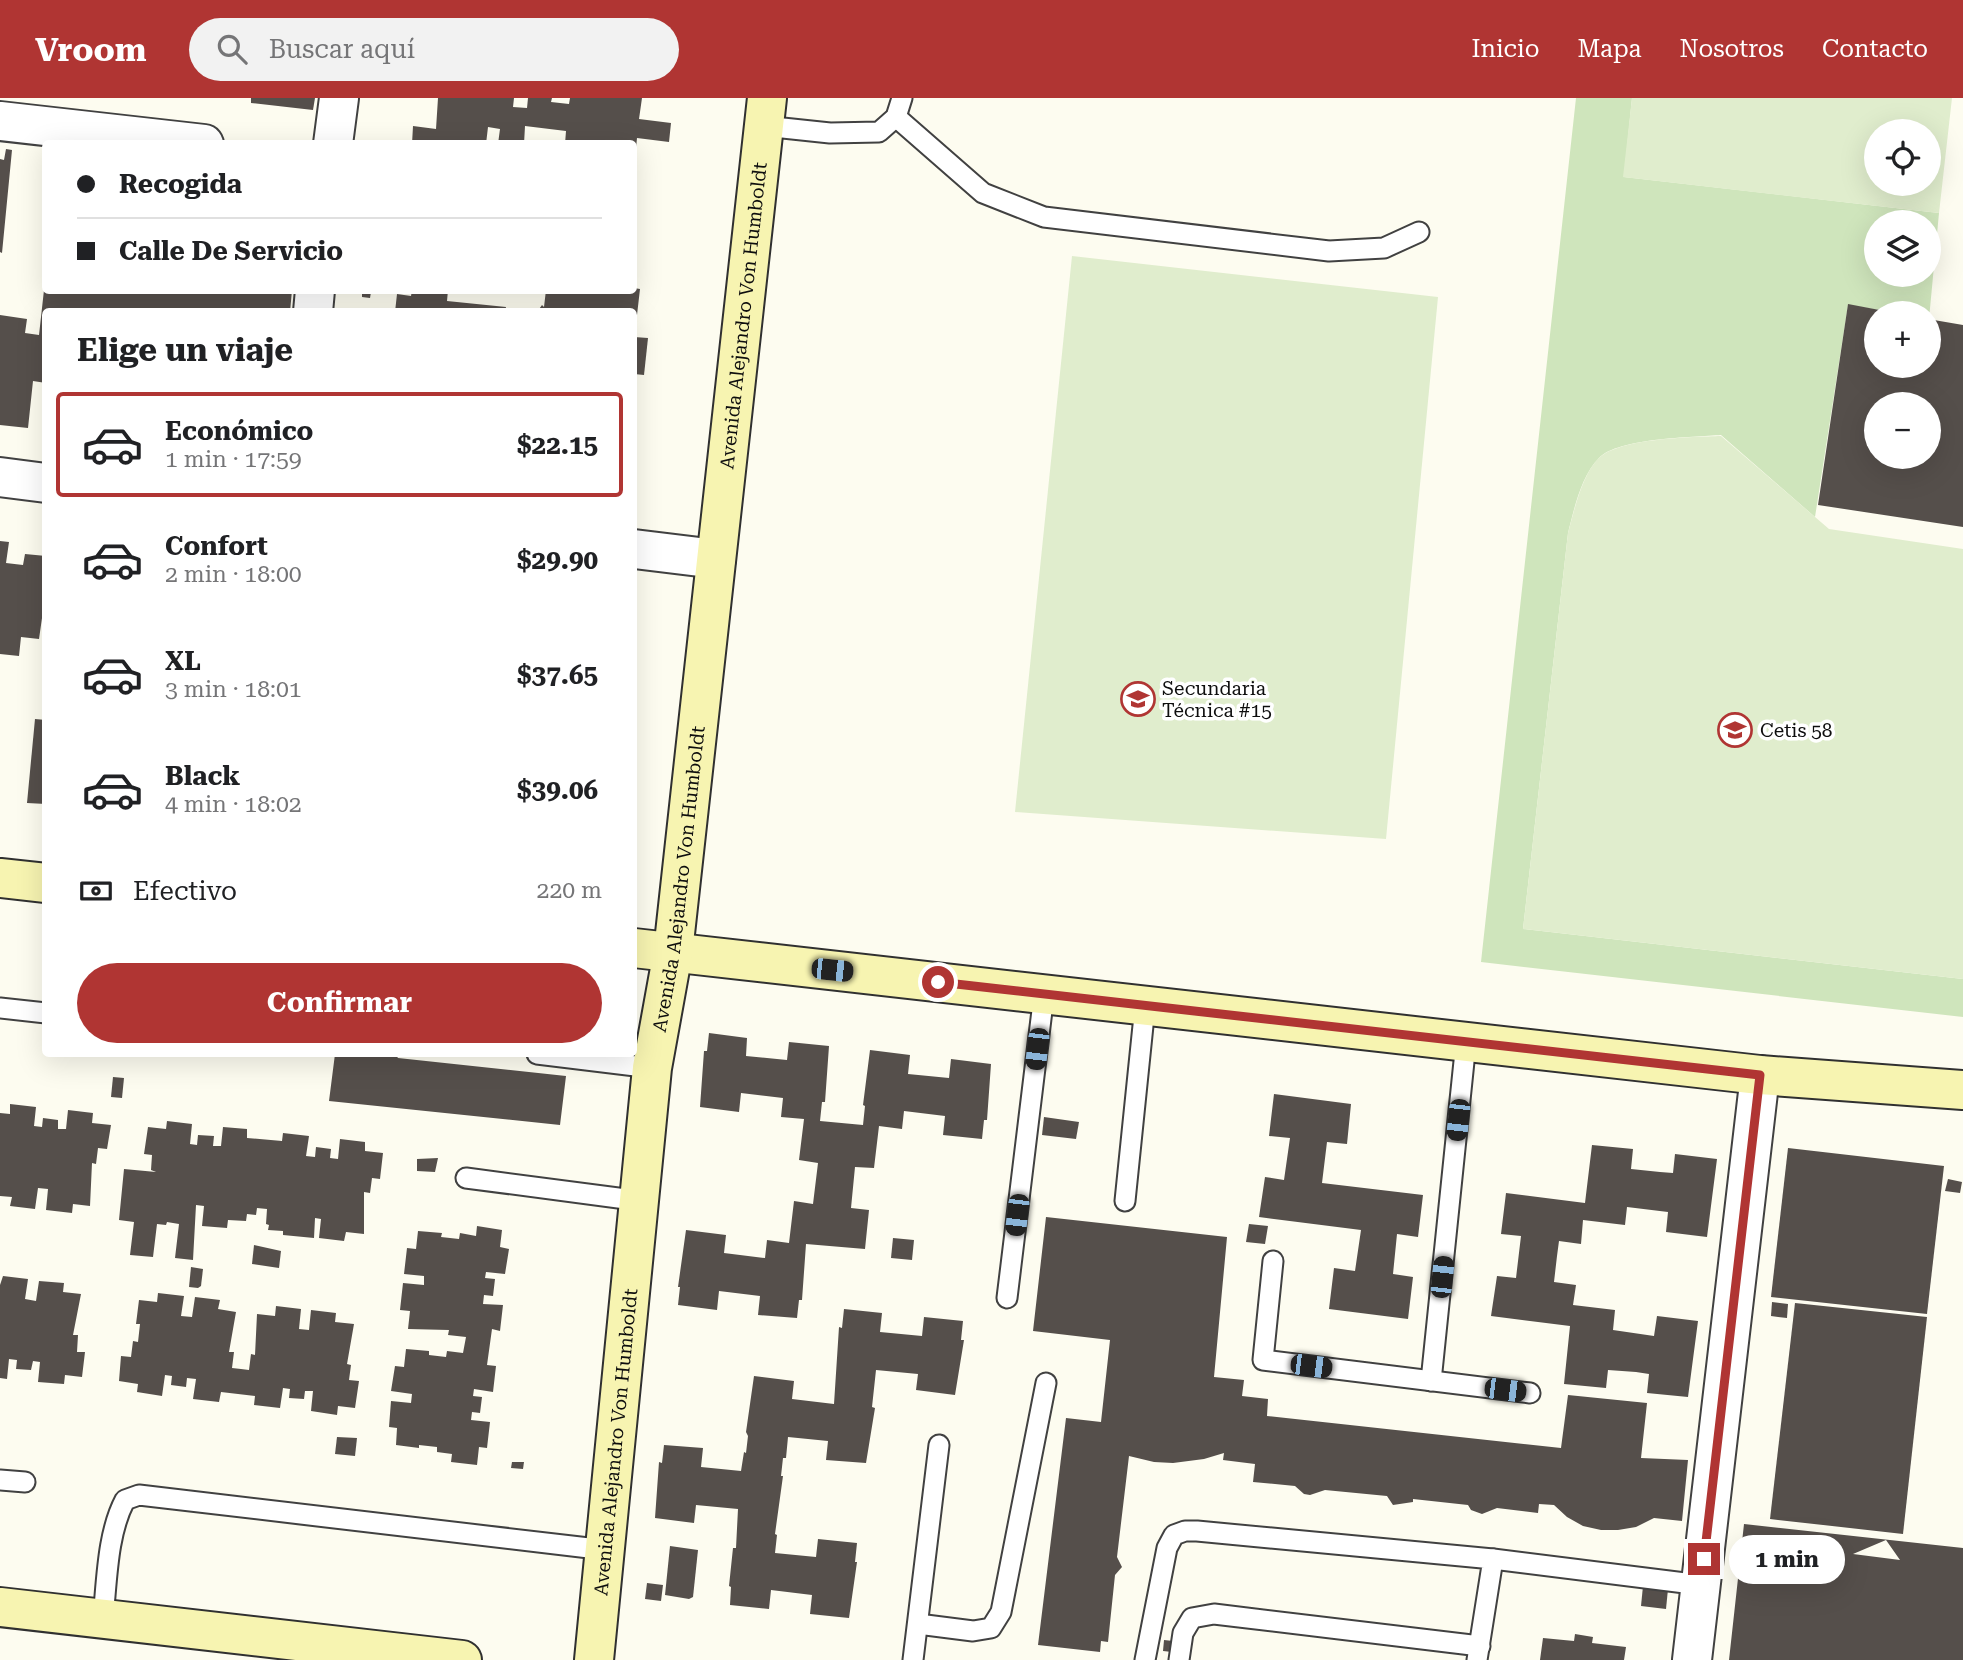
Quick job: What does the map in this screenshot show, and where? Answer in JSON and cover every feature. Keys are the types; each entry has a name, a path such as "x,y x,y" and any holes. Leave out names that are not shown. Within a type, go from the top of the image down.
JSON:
{"main road":[{"name":"Avenida Alejandro Von Humboldt","path":"594,1660 652,1068 673,952 765,112"},
{"path":"0,878 42,883"},
{"path":"637,948 1760,1075 1963,1090"},
{"path":"0,1607 462,1660"}],"street":[{"path":"334,140 339,98"},
{"path":"0,121 169,140"},
{"path":"0,477 42,482"},
{"path":"637,550 716,559"},
{"path":"1692,1660 1760,1075"}],"lane":[{"path":"765,112 830,133 878,132 896,117 902,98"},
{"path":"896,117 984,193 1044,216 1329,251 1384,248 1419,232"},
{"path":"1007,1298 1044,994"},
{"path":"1125,1201 1146,1006"},
{"path":"0,1008 42,1013"},
{"path":"1431,1381 1466,1042"},
{"path":"562,1057 652,1068"},
{"path":"466,1178 641,1201"},
{"path":"1273,1261 1262,1360 1530,1393"},
{"path":"918,1624 973,1631 991,1628 1001,1612 1046,1383"},
{"path":"913,1660 939,1445"},
{"path":"0,1480 25,1482"},
{"path":"103,1618 119,1512 125,1500 139,1495 606,1550"},
{"path":"1144,1660 1167,1548 1174,1535 1185,1531 1493,1559 1701,1585"},
{"path":"1179,1660 1183,1633 1192,1618 1214,1614 1479,1653 1493,1559"}],"green space":[{"path":"1576,98 1632,98 1624,177 1913,210 1864,210 1864,287 1932,287 1931,301 1864,301 1864,308 1848,305 1815,517 1721,435 1622,446 1599,458 1587,474 1568,533 1523,929 1963,979 1963,1017 1481,962"},
{"path":"1632,98 1952,98 1941,195 1941,119 1864,119 1864,196 1941,196 1939,210 1913,210 1623,177"},
{"path":"1072,256 1438,297 1386,839 1015,812"},
{"path":"1721,436 1829,529 1963,549 1963,979 1523,929 1568,533 1583,483 1599,458 1623,446 1657,440"}],"building":[{"path":"251,98 315,98 313,110 251,103"},
{"path":"438,98 514,98 513,107 527,108 528,98 552,98 551,102 569,104 570,98 642,98 639,119 671,123 669,142 637,138 565,140 566,131 525,126 524,140 499,140 500,129 488,127 486,140 412,140 413,126 436,129"},
{"path":"6,149 12,150 2,253 0,159 4,160"},
{"path":"637,288 640,289 637,315 637,308 540,308 542,305 544,307 546,294 637,294"},
{"path":"44,294 292,294 290,308 42,308"},
{"path":"397,294 448,294 447,301 506,307 395,308"},
{"path":"1848,304 1864,307 1864,378 1941,378 1941,321 1963,325 1963,527 1818,505"},
{"path":"42,308 42,382 33,381 28,428 0,425 0,315 27,319 25,333 39,335"},
{"path":"637,337 648,338 644,375 637,374"},
{"path":"0,541 9,542 6,563 23,565 25,554 42,556 42,618 39,639 21,637 19,656 0,654"},
{"path":"35,719 42,720 42,804 27,803"},
{"path":"709,1033 747,1038 746,1056 787,1060 789,1042 829,1046 825,1102 822,1102 820,1121 863,1125 870,1050 910,1055 908,1074 949,1078 951,1059 991,1064 987,1120 984,1120 982,1139 943,1135 945,1116 904,1111 902,1129 879,1126 874,1168 855,1167 851,1208 869,1210 865,1249 806,1244 802,1300 799,1300 797,1318 758,1315 760,1296 719,1291 717,1310 678,1305 686,1230 726,1235 724,1253 765,1258 767,1240 789,1243 794,1201 813,1204 818,1163 799,1160 804,1119 781,1117 783,1098 741,1093 739,1112 700,1107 704,1051 707,1051"},
{"path":"335,1057 397,1057 566,1076 560,1125 329,1101"},
{"path":"113,1077 124,1078 122,1098 111,1097"},
{"path":"1274,1094 1351,1104 1347,1144 1327,1142 1322,1183 1423,1195 1418,1237 1397,1234 1393,1274 1413,1277 1408,1319 1329,1309 1334,1268 1355,1271 1361,1230 1259,1217 1265,1177 1284,1180 1290,1138 1269,1136"},
{"path":"10,1104 36,1107 34,1126 42,1127 43,1118 58,1120 58,1129 66,1129 68,1110 93,1113 92,1123 111,1125 107,1149 98,1148 96,1164 92,1163 90,1206 73,1204 72,1213 46,1210 48,1189 38,1188 35,1209 10,1206 12,1197 0,1196 0,1113 10,1114"},
{"path":"1044,1117 1079,1122 1076,1139 1042,1135"},
{"path":"167,1121 192,1124 190,1144 197,1145 198,1135 214,1136 213,1146 221,1146 223,1127 247,1129 247,1138 282,1141 283,1133 309,1136 306,1156 315,1157 316,1147 331,1149 330,1158 338,1159 340,1139 365,1142 365,1151 383,1153 380,1179 372,1178 370,1193 364,1192 364,1234 346,1232 344,1241 319,1238 321,1219 315,1218 314,1238 283,1235 283,1231 268,1230 267,1209 257,1208 256,1215 247,1214 246,1221 228,1220 227,1228 202,1226 204,1206 196,1205 193,1260 175,1258 179,1224 167,1222 166,1225 157,1224 153,1257 130,1255 134,1222 119,1220 124,1169 156,1172 151,1170 152,1155 144,1154 148,1127 166,1129"},
{"path":"1592,1145 1633,1149 1631,1169 1673,1173 1675,1154 1717,1159 1707,1237 1666,1232 1668,1212 1627,1207 1625,1225 1583,1220 1581,1244 1559,1241 1557,1256 1554,1282 1576,1285 1573,1305 1615,1310 1613,1330 1654,1336 1657,1316 1698,1321 1688,1397 1647,1393 1649,1374 1636,1372 1608,1370 1606,1388 1564,1384 1570,1326 1491,1316 1497,1276 1516,1278 1521,1236 1501,1234 1506,1193 1585,1203"},
{"path":"1788,1148 1944,1166 1927,1314 1771,1297"},
{"path":"438,1158 435,1172 417,1171 417,1159"},
{"path":"1948,1179 1962,1182 1960,1193 1945,1191"},
{"path":"1046,1217 1227,1237 1214,1377 1244,1380 1242,1396 1268,1399 1267,1416 1561,1448 1568,1395 1647,1403 1641,1458 1688,1460 1682,1521 1654,1518 1636,1527 1601,1530 1583,1526 1554,1505 1539,1504 1538,1513 1497,1508 1482,1514 1471,1510 1468,1505 1413,1499 1413,1502 1393,1505 1387,1496 1325,1490 1310,1495 1304,1494 1295,1486 1253,1482 1255,1464 1223,1460 1224,1453 1173,1463 1129,1456 1117,1557 1122,1567 1115,1575 1108,1642 1101,1641 1100,1652 1038,1645 1066,1418 1101,1422 1110,1340 1033,1331"},
{"path":"1249,1224 1268,1226 1265,1244 1246,1242"},
{"path":"477,1226 502,1230 500,1247 509,1249 505,1274 486,1272 485,1278 495,1279 493,1296 484,1295 483,1304 503,1305 500,1331 492,1329 487,1365 496,1366 493,1392 474,1389 473,1396 482,1397 480,1413 472,1412 471,1420 490,1422 487,1448 479,1447 477,1465 451,1462 452,1454 437,1452 437,1447 396,1445 397,1428 389,1427 391,1401 411,1403 412,1394 391,1391 395,1366 404,1367 406,1349 429,1351 429,1355 446,1357 447,1351 463,1353 466,1337 448,1335 449,1330 408,1329 410,1311 400,1310 403,1283 424,1285 424,1276 404,1274 407,1248 416,1249 418,1231 442,1233 441,1237 459,1239 460,1233 476,1236"},
{"path":"893,1238 914,1240 912,1260 891,1258"},
{"path":"254,1245 281,1251 279,1268 252,1264"},
{"path":"191,1267 203,1269 201,1286 198,1288 189,1287"},
{"path":"3,1276 28,1279 25,1299 36,1301 39,1281 64,1283 63,1292 81,1294 73,1335 78,1335 77,1352 85,1352 82,1377 65,1375 64,1384 38,1382 40,1362 33,1361 31,1370 16,1369 17,1360 9,1359 7,1379 0,1378 0,1285"},
{"path":"158,1293 184,1296 181,1316 192,1317 195,1297 220,1300 218,1309 236,1312 229,1352 234,1352 232,1368 249,1370 251,1354 255,1355 257,1314 275,1316 276,1306 301,1309 299,1329 309,1330 311,1310 336,1313 335,1322 354,1324 347,1364 351,1365 349,1380 359,1381 355,1408 338,1406 337,1415 311,1411 313,1391 305,1391 304,1399 289,1398 290,1389 283,1388 280,1408 254,1405 255,1396 221,1392 219,1402 193,1399 196,1379 187,1378 186,1387 171,1385 172,1376 165,1375 162,1396 137,1392 138,1384 119,1381 121,1356 131,1357 133,1341 138,1342 140,1324 136,1324 139,1300 157,1302"},
{"path":"1772,1302 1788,1304 1787,1318 1771,1316"},
{"path":"1795,1303 1927,1317 1903,1534 1770,1519"},
{"path":"844,1309 882,1313 880,1332 922,1336 924,1317 963,1321 961,1340 964,1340 955,1395 916,1390 918,1374 876,1370 872,1407 875,1408 866,1463 826,1460 828,1441 788,1437 786,1458 783,1458 775,1553 816,1557 818,1539 857,1543 849,1618 810,1614 812,1595 771,1590 769,1609 730,1605 729,1586 733,1548 736,1548 738,1509 696,1505 694,1523 655,1518 659,1462 662,1463 664,1445 703,1448 701,1467 741,1471 744,1452 746,1453 746,1432 754,1376 794,1381 792,1399 834,1404 839,1327 842,1328"},
{"path":"337,1437 357,1438 355,1456 335,1454"},
{"path":"512,1462 524,1462 523,1469 511,1468"},
{"path":"1744,1524 1963,1548 1963,1660 1729,1660","holes":["1886,1540 1900,1560 1853,1554"]},
{"path":"670,1546 698,1550 693,1597 689,1599 665,1595"},
{"path":"647,1583 663,1585 661,1601 645,1599"},
{"path":"1643,1586 1668,1589 1666,1609 1641,1606"},
{"path":"1575,1634 1593,1637 1592,1643 1626,1647 1624,1660 1540,1660 1543,1638 1574,1641"},
{"path":"1164,1640 1173,1641 1172,1652 1163,1651"}],"place":[{"name":"Secundaria Técnica #15","path":"1138,699"},
{"name":"Cetis 58","path":"1735,730"}],"route":[{"path":"938,982 1760,1075 1704,1559"}]}
